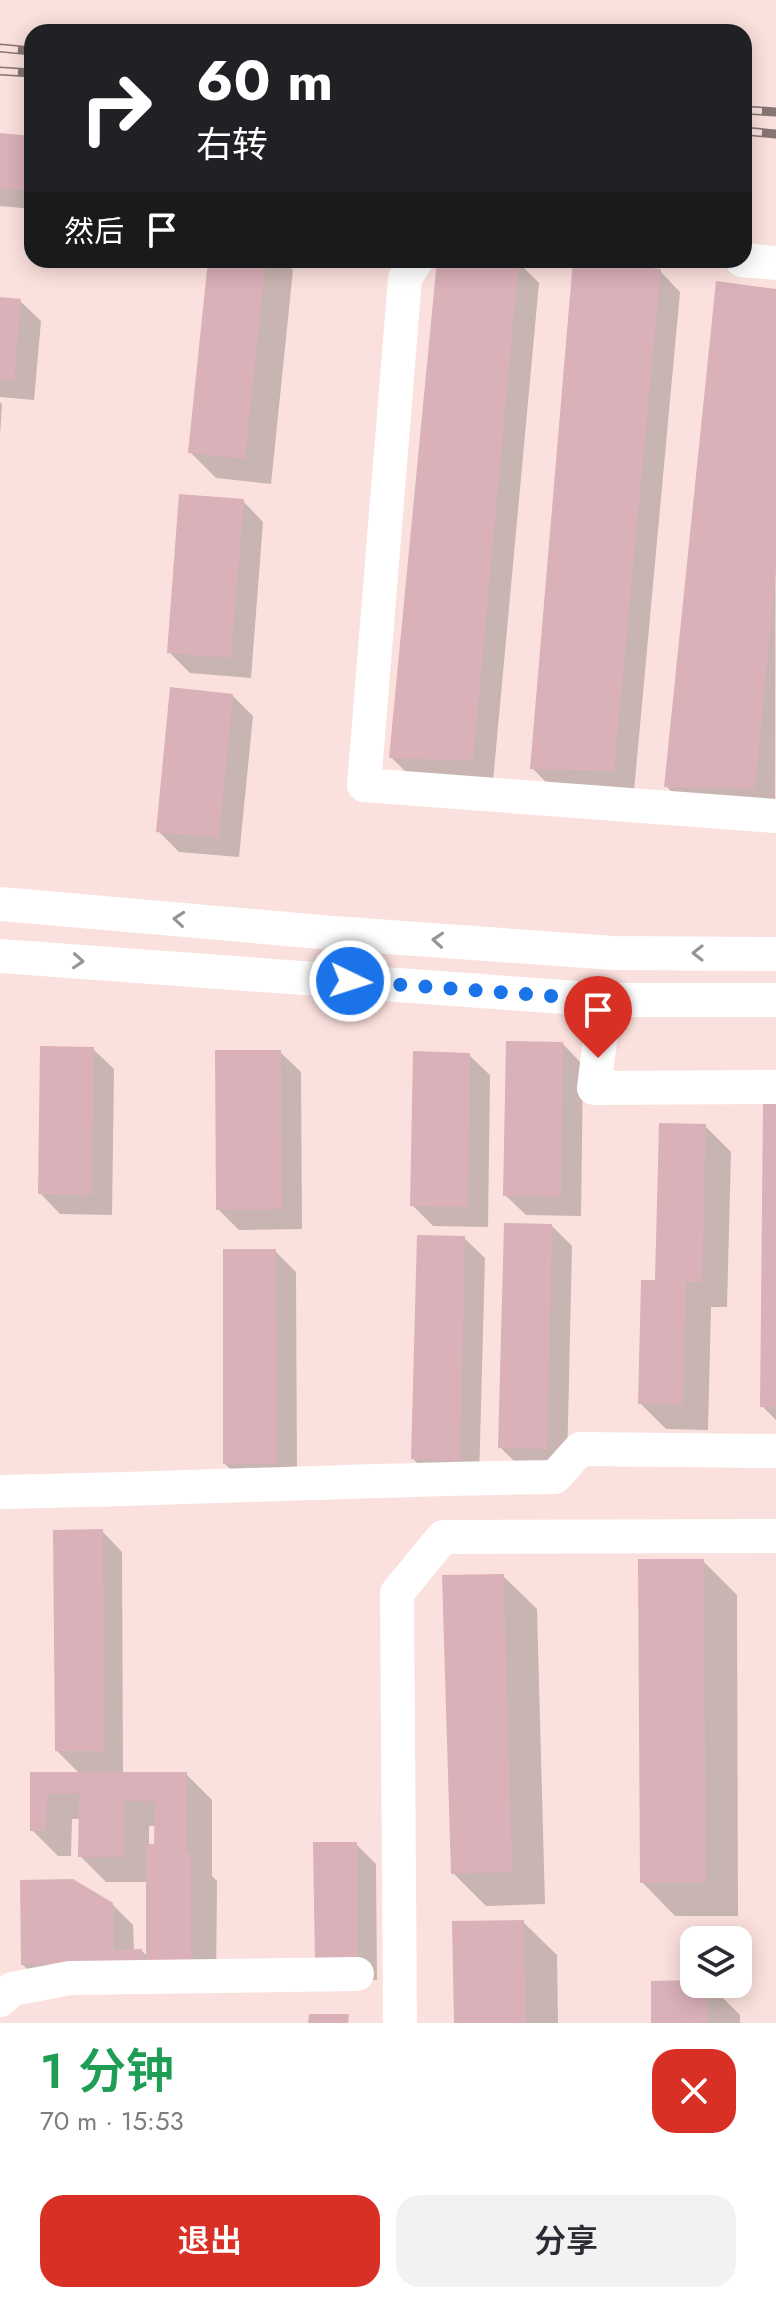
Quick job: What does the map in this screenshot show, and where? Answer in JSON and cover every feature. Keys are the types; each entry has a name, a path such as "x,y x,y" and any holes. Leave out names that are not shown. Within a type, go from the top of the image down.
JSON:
{"street":[{"path":"752,261 776,263"},
{"path":"411,268 405,279 364,785 776,816"},
{"path":"0,904 613,953 776,954"},
{"path":"0,956 605,1000 776,1000"},
{"path":"605,1000 594,1088 776,1087"},
{"path":"0,1492 555,1477 580,1449 776,1451"},
{"path":"400,2023 397,1593 443,1537 776,1536"},
{"path":"0,2000 12,1989 70,1978 357,1974"}],"building":[{"path":"0,133 24,135 24,190 0,188"},
{"path":"207,268 265,268 245,459 188,453"},
{"path":"436,268 518,268 473,761 389,758"},
{"path":"572,268 661,269 614,771 530,769"},
{"path":"716,281 776,289 776,570 755,789 664,787"},
{"path":"0,297 21,299 14,381 0,379"},
{"path":"179,494 244,499 231,658 167,653"},
{"path":"170,687 233,694 219,838 156,832"},
{"path":"506,1041 563,1042 561,1197 503,1196"},
{"path":"40,1046 94,1047 92,1195 38,1194"},
{"path":"215,1050 281,1050 282,1209 216,1210"},
{"path":"413,1051 470,1053 468,1207 410,1206"},
{"path":"763,1103 776,1104 776,1407 760,1407"},
{"path":"659,1123 706,1124 702,1282 686,1282 683,1405 638,1404 641,1280 655,1280"},
{"path":"504,1223 552,1224 547,1449 498,1448"},
{"path":"417,1235 465,1236 460,1461 411,1459"},
{"path":"223,1249 276,1249 277,1464 223,1464"},
{"path":"103,1529 104,1751 55,1751 53,1530"},
{"path":"638,1559 704,1559 706,1883 640,1883"},
{"path":"504,1574 512,1872 451,1874 442,1575"},
{"path":"30,1772 187,1772 191,1961 146,1961 146,1844 154,1844 155,1801 124,1801 124,1857 78,1857 79,1793 47,1794 46,1831 30,1831"},
{"path":"313,1842 357,1842 357,1960 315,1962"},
{"path":"73,1879 113,1903 114,1950 142,1949 143,1962 21,1965 20,1880"},
{"path":"524,1920 526,2023 454,2023 452,1921"},
{"path":"680,1980 680,1998 708,1998 708,2023 651,2023 651,1981"},
{"path":"309,2014 349,2014 348,2023 308,2023"}],"railway":[{"path":"0,48 24,50"},
{"path":"0,71 24,72"},
{"path":"752,110 776,112"},
{"path":"752,132 776,134"}],"route":[{"path":"350,981 605,1000 598,1058"}]}
